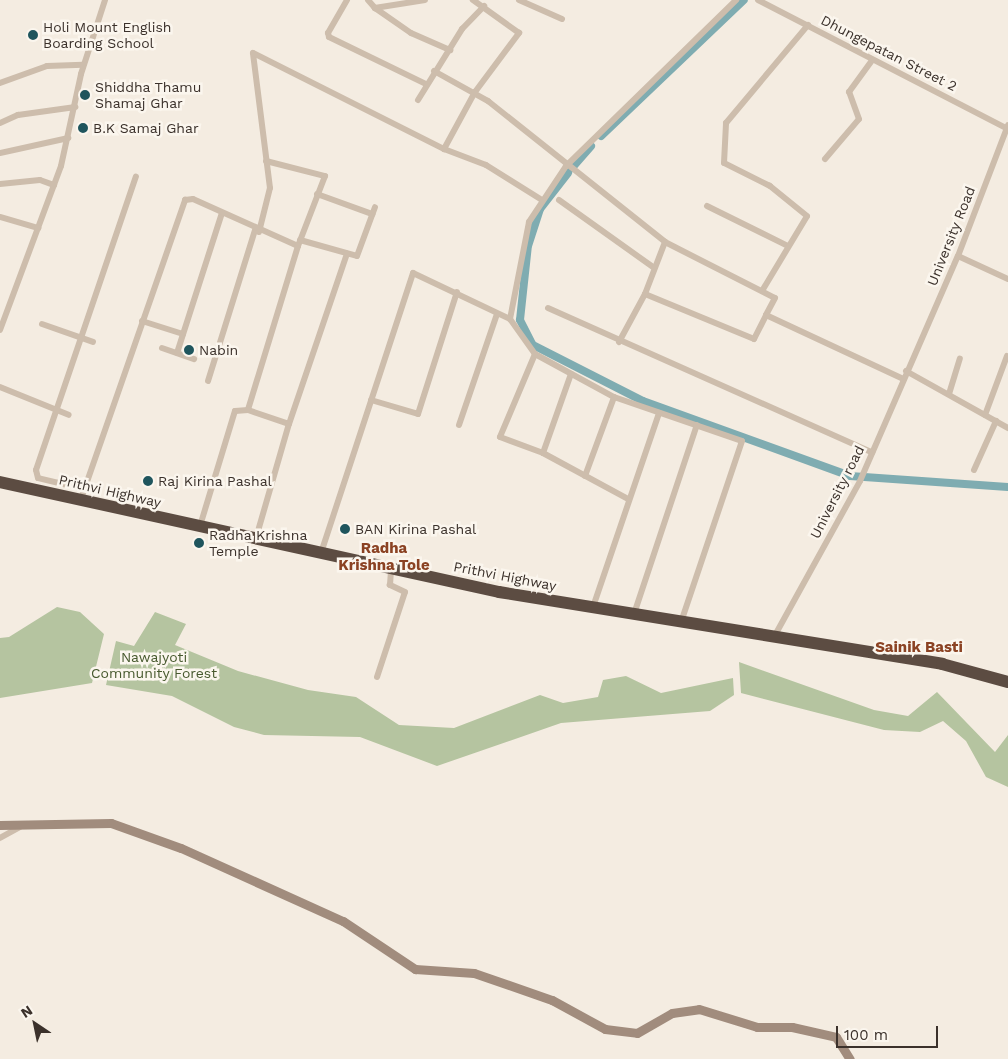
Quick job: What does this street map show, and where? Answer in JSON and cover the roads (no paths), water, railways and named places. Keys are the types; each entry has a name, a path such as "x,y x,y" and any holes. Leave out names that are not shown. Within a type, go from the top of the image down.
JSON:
{"highway":[{"name":"Prithvi Highway","path":"0,482 83,494 200,526 391,569 593,607 942,664 1008,682"}],"street":[{"path":"0,330 54,185 68,138 83,65 105,0"},
{"path":"347,0 328,33 329,37 426,84"},
{"path":"368,0 375,8 411,33 450,50"},
{"path":"375,8 425,0"},
{"path":"444,148 475,92 519,33 484,6 473,0"},
{"path":"519,0 562,19"},
{"path":"510,319 519,253 542,200 566,166 736,0"},
{"name":"Dhungepatan Street 2","path":"758,0 872,60 1008,127"},
{"path":"418,100 434,71 484,6"},
{"path":"762,291 807,216 770,186 724,163 726,123 808,25"},
{"path":"208,380 270,188 253,53 444,148 486,165 542,200"},
{"path":"825,159 859,119 849,92 872,60"},
{"path":"0,83 47,66 83,65"},
{"path":"434,71 475,92 566,166 665,242 775,298 754,339 645,294"},
{"path":"0,123 18,115 75,107"},
{"name":"University Road","path":"914,354 958,256 1008,127"},
{"path":"0,153 68,138"},
{"path":"248,410 299,243 325,176 266,161"},
{"path":"136,178 79,337 35,474 83,494 184,202 193,199 257,231 357,256 375,207"},
{"path":"0,184 33,180 54,185"},
{"path":"317,194 372,214"},
{"path":"559,200 653,267"},
{"path":"707,206 788,246"},
{"path":"177,353 222,213"},
{"path":"0,217 38,228"},
{"path":"618,342 645,294 653,267 665,242"},
{"path":"256,538 289,424 347,254"},
{"path":"958,256 1008,279"},
{"path":"321,554 413,273 457,292 510,319 535,354 614,397 742,441 681,622"},
{"path":"371,400 418,414 457,292"},
{"path":"548,308 618,342 872,452"},
{"path":"459,425 497,314"},
{"path":"766,315 903,379"},
{"path":"142,320 183,334"},
{"path":"42,324 93,342"},
{"path":"162,348 194,359"},
{"path":"535,354 500,437 542,453 628,500"},
{"name":"University road","path":"774,637 872,452 914,354"},
{"path":"985,415 1007,356"},
{"path":"949,394 960,359"},
{"path":"906,371 1008,428"},
{"path":"542,453 571,374"},
{"path":"0,388 69,415"},
{"path":"585,476 614,397"},
{"path":"200,526 235,411 248,410 289,424"},
{"path":"593,607 659,413"},
{"path":"974,470 996,422"},
{"path":"634,614 697,425"},
{"path":"377,677 406,592 390,585 391,569"},
{"path":"0,825 20,827 111,823 181,848 343,921 415,969 474,973 552,1000 605,1030 636,1033 672,1013 699,1009 757,1027 792,1026 836,1037 850,1059"},
{"path":"0,838 20,827"}],"waterway":[{"path":"601,136 744,0"},
{"path":"572,168 591,146"},
{"path":"568,173 540,209 528,245 520,320 533,345 643,401 850,476 1008,487"}],"place":[{"name":"Holi Mount English Boarding School","path":"33,35"},
{"name":"Shiddha Thamu Shamaj Ghar","path":"85,95"},
{"name":"B.K Samaj Ghar","path":"83,128"},
{"name":"Nabin","path":"189,350"},
{"name":"Raj Kirina Pashal","path":"148,481"},
{"name":"BAN Kirina Pashal","path":"345,529"},
{"name":"Radha Krishna Temple","path":"199,543"}],"district":[{"name":"Radha Krishna Tole","path":"384,556"},
{"name":"Sainik Basti","path":"919,648"}],"park label":[{"name":"Nawajyoti Community Forest","path":"154,666"}]}
